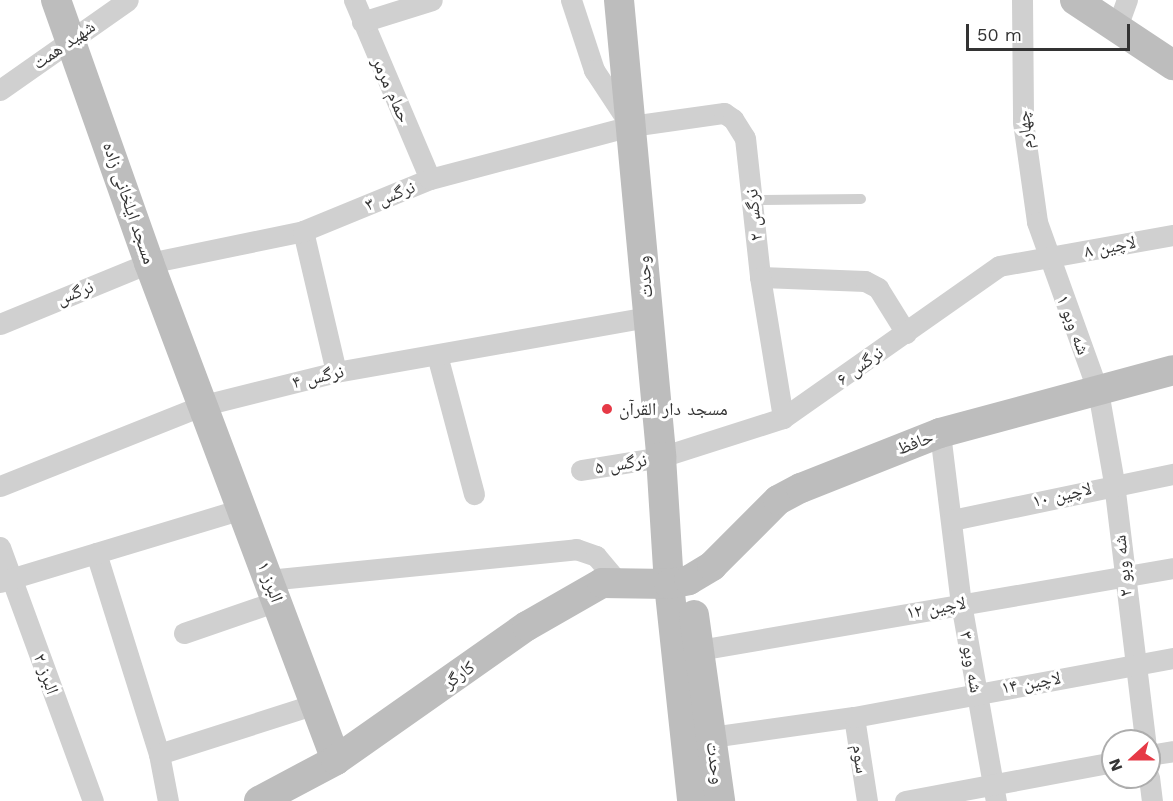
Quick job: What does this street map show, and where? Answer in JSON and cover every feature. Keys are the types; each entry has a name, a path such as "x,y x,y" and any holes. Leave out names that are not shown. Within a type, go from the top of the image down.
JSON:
{"street":[{"name":"مسجد ایلخانی زاده","path":"56,0 149,263 204,405"},
{"name":"شهید همت","path":"0,90 128,0"},
{"name":"حمام مرمر","path":"354,0 430,179"},
{"path":"362,22 432,0"},
{"path":"571,0 594,70 631,126"},
{"name":"وحدت","path":"620,0 662,457 667,554 679,582 699,650 720,801"},
{"name":"چهارم","path":"1022,0 1023,122 1037,222 1048,259"},
{"path":"1076,0 1122,14 1173,65"},
{"name":"نرگس ۲","path":"631,126 724,113 733,119 746,138 760,277 783,418"},
{"name":"نرگس ۳","path":"149,263 303,231 430,179 631,126"},
{"path":"303,231 336,372"},
{"name":"لاچین ۸","path":"1048,259 1173,235"},
{"name":"نرگس ۶","path":"662,457 783,418 999,266 1048,259"},
{"name":"شه وبو ۱","path":"1048,259 1098,391"},
{"name":"نرگس","path":"0,324 149,263"},
{"path":"760,277 865,281 878,288 906,333"},
{"name":"نرگس ۴","path":"0,486 204,405 336,372 649,317"},
{"path":"437,356 474,494"},
{"name":"حافظ","path":"679,582 712,566 778,500 940,433 1173,370"},
{"name":"شه وبو ۲","path":"1098,391 1114,483 1123,577 1137,664 1144,729"},
{"name":"البرز ۱","path":"204,405 336,760"},
{"name":"شه وبو ۳","path":"940,433 960,603 994,792"},
{"name":"نرگس ۵","path":"581,470 662,457"},
{"name":"لاچین ۱۰","path":"952,520 1114,483 1173,474"},
{"path":"5,580 242,509"},
{"name":"البرز ۲","path":"0,547 5,580 93,801"},
{"path":"184,633 272,590 576,549 596,556 617,581"},
{"path":"96,553 159,754 168,801"},
{"name":"لاچین ۱۲","path":"699,650 960,603 1173,568"},
{"name":"کارگر","path":"259,801 336,760 527,626 602,583 617,581 679,582"},
{"name":"وحدت","path":"679,582 692,801"},
{"name":"لاچین ۱۴","path":"711,737 854,717 1173,658"},
{"path":"159,754 316,705"},
{"name":"سوم","path":"854,717 867,801"},
{"path":"905,801 994,792 1101,765"}],"lane":[{"path":"752,200 861,200"}],"place":[{"name":"مسجد دار القرآن","path":"607,409"}]}
